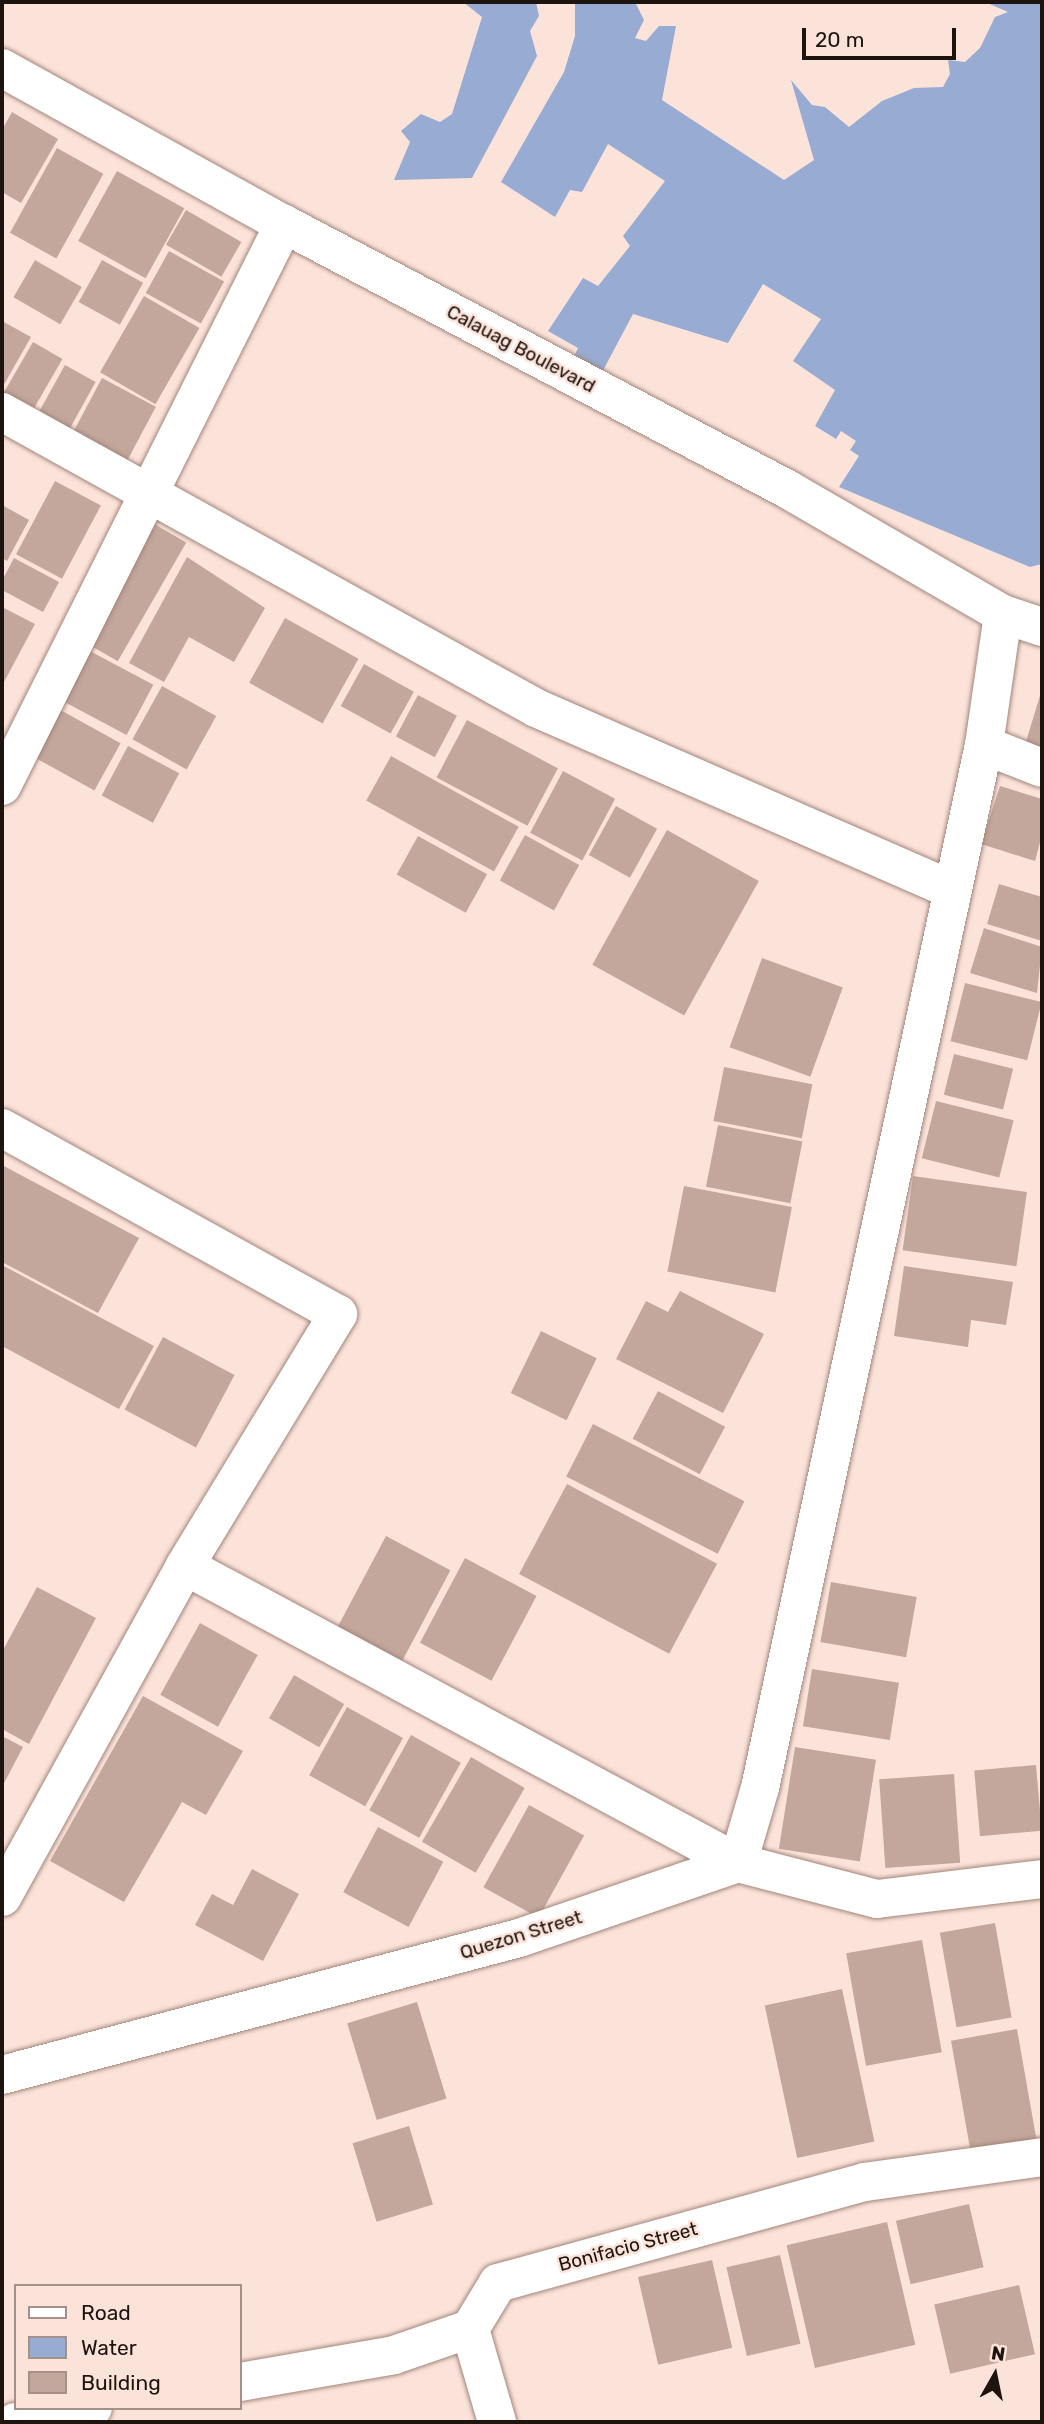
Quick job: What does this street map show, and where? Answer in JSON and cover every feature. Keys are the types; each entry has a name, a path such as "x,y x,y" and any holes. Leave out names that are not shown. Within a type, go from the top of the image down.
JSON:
{"street":[{"name":"Calauag Boulevard","path":"2,68 284,224 787,489 1003,614 1042,627"},
{"path":"6,767 151,497 284,224"},
{"path":"2,412 151,497 536,708 950,890"},
{"path":"738,1863 762,1774 950,890 984,745 1003,614"},
{"path":"984,745 1042,768"},
{"path":"2,1128 338,1314 185,1566 2,1896"},
{"path":"185,1566 738,1863 877,1899 1042,1879"},
{"name":"Quezon Street","path":"2,2075 519,1938 738,1863"},
{"name":"Bonifacio Street","path":"470,2329 498,2283 865,2182 1042,2157"},
{"path":"242,2382 394,2355 470,2329 498,2422"},
{"path":"15,2422 82,2410"}],"water":[{"path":"463,2 536,2 539,16 530,31 537,56 472,178 394,180 410,142 401,131 421,114 440,122 452,114 482,17"},
{"path":"575,2 635,2 644,20 635,38 646,41 659,26 676,26 662,100 784,180 814,160 791,80 812,105 825,107 849,127 882,101 914,88 943,87 950,74 948,60 965,62 980,48 995,17 1008,12 985,2 1042,2 1042,564 1030,567 839,487 859,456 850,450 856,441 841,431 836,439 815,426 835,390 793,361 821,319 763,284 728,343 633,314 598,380 570,365 578,348 548,331 583,278 598,286 630,246 623,236 665,181 608,144 582,192 570,190 555,217 501,182 564,72 575,36"}],"building":[{"path":"12,112 58,139 21,203 2,192 2,130"},
{"path":"57,148 103,174 56,259 10,233"},
{"path":"117,171 184,208 146,278 78,241"},
{"path":"186,210 241,242 221,277 166,245"},
{"path":"169,251 224,282 201,324 146,293"},
{"path":"35,260 82,287 60,324 14,297"},
{"path":"102,260 143,283 120,325 79,302"},
{"path":"144,296 199,328 155,404 100,372"},
{"path":"2,321 31,337 2,388"},
{"path":"33,342 62,359 31,413 2,396"},
{"path":"65,365 96,382 67,434 36,417"},
{"path":"102,378 156,407 127,461 73,433"},
{"path":"55,481 101,505 62,579 16,554"},
{"path":"2,505 29,520 7,561 2,558"},
{"path":"149,521 186,542 118,661 80,640"},
{"path":"187,557 265,608 234,662 189,637 164,682 129,663"},
{"path":"14,558 59,582 43,612 2,590 2,581"},
{"path":"2,607 35,624 4,682 2,681"},
{"path":"285,618 358,659 323,723 249,683"},
{"path":"88,650 153,685 127,735 61,700"},
{"path":"364,664 414,692 391,734 341,706"},
{"path":"162,686 216,716 187,769 132,739"},
{"path":"1042,689 1042,753 1024,748"},
{"path":"418,695 457,716 435,757 396,736"},
{"path":"55,707 121,743 94,791 29,754"},
{"path":"467,720 558,768 527,826 436,777"},
{"path":"128,746 179,773 153,823 102,795"},
{"path":"391,756 519,827 494,871 366,801"},
{"path":"563,771 615,799 582,861 530,833"},
{"path":"1000,786 1042,799 1042,835 1035,861 981,844"},
{"path":"616,806 657,829 630,878 589,855"},
{"path":"667,830 759,881 684,1016 592,965"},
{"path":"525,835 579,865 554,911 500,880"},
{"path":"418,836 487,874 466,913 397,874"},
{"path":"999,884 1042,897 1042,941 987,924"},
{"path":"984,928 1042,947 1037,993 970,973"},
{"path":"762,958 843,987 810,1077 730,1047"},
{"path":"965,983 1042,1002 1027,1060 950,1041"},
{"path":"954,1054 1013,1069 1003,1110 944,1095"},
{"path":"724,1067 812,1084 802,1138 714,1121"},
{"path":"936,1101 1014,1120 999,1178 922,1158"},
{"path":"718,1125 802,1141 790,1203 706,1187"},
{"path":"2,1165 139,1238 98,1313 2,1262"},
{"path":"913,1176 1027,1192 1016,1266 903,1250"},
{"path":"684,1186 792,1207 775,1292 667,1271"},
{"path":"2,1265 154,1346 119,1409 2,1346"},
{"path":"904,1266 1013,1282 1006,1325 971,1320 968,1347 894,1336"},
{"path":"680,1291 764,1334 723,1413 616,1359 646,1301 668,1312"},
{"path":"541,1331 597,1358 566,1420 511,1393"},
{"path":"163,1337 235,1375 196,1447 125,1409"},
{"path":"658,1391 725,1427 700,1474 633,1439"},
{"path":"593,1424 744,1501 718,1554 566,1477"},
{"path":"567,1484 717,1564 669,1654 519,1574"},
{"path":"386,1536 450,1570 397,1670 333,1636"},
{"path":"465,1558 537,1596 491,1681 420,1643"},
{"path":"831,1582 917,1597 906,1657 820,1642"},
{"path":"37,1587 96,1618 29,1744 2,1729 2,1652"},
{"path":"200,1623 258,1655 218,1727 160,1695"},
{"path":"812,1669 899,1683 890,1740 803,1726"},
{"path":"294,1675 344,1704 319,1747 269,1718"},
{"path":"143,1696 243,1751 206,1815 182,1802 124,1902 50,1861"},
{"path":"347,1707 403,1738 365,1806 309,1775"},
{"path":"411,1735 461,1763 419,1838 369,1810"},
{"path":"2,1736 23,1747 2,1787"},
{"path":"795,1747 876,1760 860,1862 779,1849"},
{"path":"471,1757 525,1788 476,1873 422,1842"},
{"path":"1036,1765 1042,1831 980,1836 974,1770"},
{"path":"954,1774 960,1863 885,1868 879,1779"},
{"path":"529,1805 584,1836 539,1918 483,1887"},
{"path":"378,1827 443,1862 409,1927 343,1892"},
{"path":"252,1869 299,1894 263,1961 195,1925 212,1894 233,1905"},
{"path":"995,1923 1012,2018 957,2027 940,1933"},
{"path":"922,1940 942,2052 866,2066 846,1953"},
{"path":"842,1989 874,2142 797,2158 765,2005"},
{"path":"417,2002 447,2099 377,2120 347,2023"},
{"path":"1017,2029 1037,2145 972,2157 951,2041"},
{"path":"409,2126 433,2204 377,2222 353,2143"},
{"path":"969,2204 984,2267 911,2284 896,2221"},
{"path":"887,2222 915,2345 815,2368 787,2245"},
{"path":"780,2255 800,2344 747,2356 726,2267"},
{"path":"712,2260 732,2348 658,2365 638,2277"},
{"path":"1019,2285 1035,2354 950,2374 934,2305"}]}
